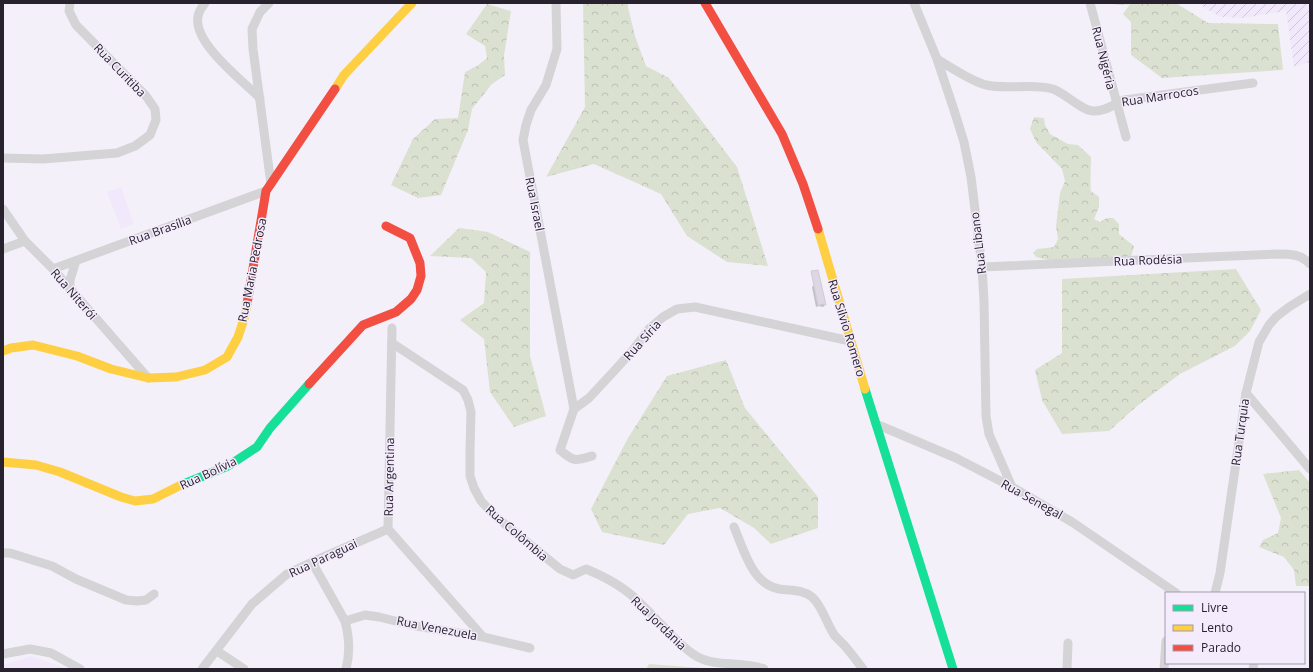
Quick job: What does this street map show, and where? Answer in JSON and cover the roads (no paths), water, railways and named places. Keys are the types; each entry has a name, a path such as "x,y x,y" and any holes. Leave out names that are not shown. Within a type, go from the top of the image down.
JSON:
{"street":[{"name":"Rua Curitiba","path":"3,158 43,159 117,153 135,146 150,135 156,120 155,109 146,96 76,26 69,11 70,3"},
{"path":"204,3 198,16 201,37 211,50 260,98"},
{"name":"Rua Maria Pedrosa","path":"7,349 33,345 77,356 111,369 148,378 176,377 205,370 226,357 233,348 244,320 269,187 260,98 253,50 252,29 260,12 269,3"},
{"path":"269,187 344,75 412,3"},
{"name":"Rua Israel","path":"556,3 557,49 546,85 531,110 523,140 574,409"},
{"name":"Rua Silvio Romero","path":"705,3 778,127 790,151 809,200 850,341 953,669"},
{"name":"Rua Libano","path":"914,3 937,59 964,142 971,177 982,267 986,416 989,434 1012,487"},
{"name":"Rua Nigéria","path":"1090,3 1126,137"},
{"name":"Rua Marrocos","path":"937,59 985,85 1030,86 1051,89 1058,91 1091,111 1104,110 1116,103 1134,98 1253,83"},
{"name":"Rua Brasília","path":"53,269 269,187"},
{"name":"Rua Niterói","path":"3,209 25,241 53,269 148,378"},
{"name":"Rua Bolívia","path":"3,462 36,466 60,472 121,497 135,500 153,499 228,466 257,447 270,428 363,325 385,317 404,306 417,290 421,276 420,263 410,238 386,226"},
{"path":"3,249 25,241"},
{"name":"Rua Rodésia","path":"982,267 1277,254 1290,254 1304,257 1310,264"},
{"path":"70,289 70,280 76,261"},
{"name":"Rua Turquia","path":"1215,592 1220,573 1246,393 1259,342 1269,325 1276,317 1310,294"},
{"name":"Rua Síria","path":"574,409 588,398 620,365 649,329 662,317 676,309 694,307 850,341"},
{"name":"Rua Argentina","path":"392,328 388,529 483,637"},
{"path":"3,342 7,349"},
{"name":"Rua Colômbia","path":"392,343 463,390 468,400 471,412 470,476 481,501 495,516 560,569"},
{"path":"1246,393 1310,469"},
{"path":"574,409 560,450 571,459 579,460 592,456"},
{"name":"Rua Senegal","path":"876,424 956,458 1012,487 1072,522 1175,592"},
{"path":"734,528 749,561 759,578 765,584 772,587 799,591 806,593 813,598 836,637 863,669"},
{"name":"Rua Paraguai","path":"202,669 252,604 288,574 388,529"},
{"path":"3,553 10,553 52,566 76,579 126,600 146,600 154,594"},
{"path":"312,562 344,620 347,630 348,645 346,669"},
{"name":"Rua Jordânia","path":"560,569 573,575 586,569 611,582 637,600 681,644 692,654 701,659 711,663 755,665 764,669"},
{"name":"Rua Venezuela","path":"344,620 365,616 379,617 416,626 483,637 530,648"},
{"path":"1067,669 1068,643"},
{"path":"3,654 30,649 51,653 80,669"},
{"path":"217,651 244,669"},
{"path":"1164,669 1165,655"}]}
